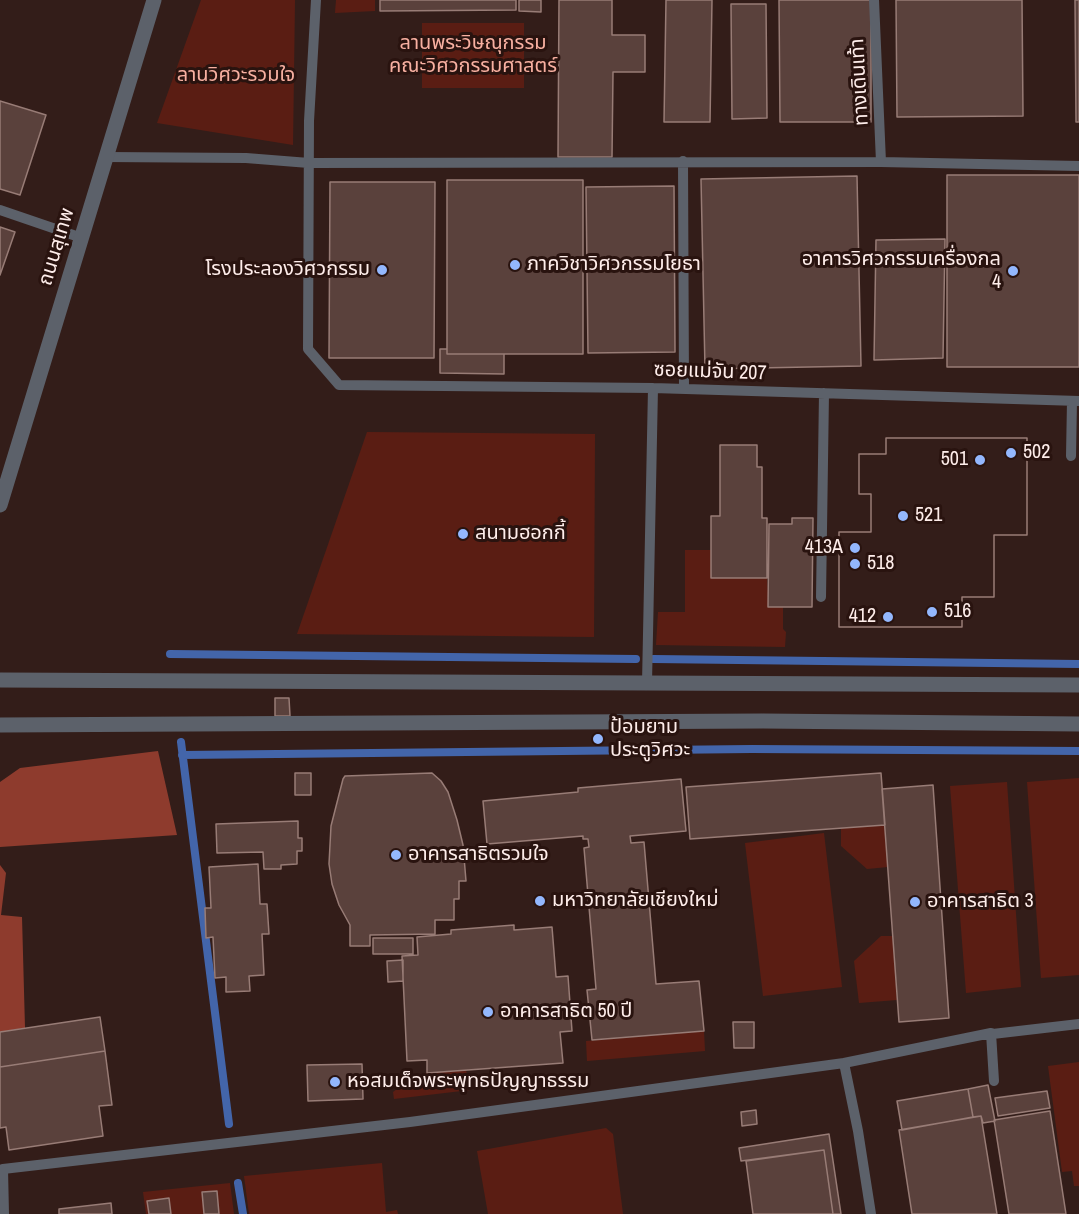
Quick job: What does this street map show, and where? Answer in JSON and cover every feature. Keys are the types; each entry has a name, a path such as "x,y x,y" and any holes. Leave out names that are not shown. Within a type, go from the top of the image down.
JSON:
{"street":[{"name":"ถนนสุเทพ","path":"0,505 154,0"},
{"path":"0,681 1079,685"},
{"path":"0,725 751,721 1079,724"}],"lane":[{"path":"309,163 309,121 316,0"},
{"name":"ทางเดินเท้า","path":"874,0 881,162"},
{"path":"106,157 246,158 309,163 683,161 1079,166"},
{"path":"683,161 684,389"},
{"name":"ซอยแม่จัน 207","path":"309,163 308,349 339,385 653,388 1075,401"},
{"path":"0,210 82,238"},
{"path":"647,683 653,388"},
{"path":"821,597 824,393"},
{"path":"1071,456 1075,401"},
{"path":"4,1214 1,1169 387,1125 844,1063 991,1033 1079,1024"},
{"path":"991,1033 994,1081"},
{"path":"844,1063 858,1131 871,1214"}],"green space":[{"name":"ลานวิศวะรวมใจ","path":"201,0 295,0 293,145 157,123"},
{"path":"336,0 375,0 375,11 335,13"},
{"name":"ลานพระวิษณุกรรม คณะวิศวกรรมศาสตร์","path":"422,23 524,23 524,88 422,88"},
{"name":"สนามฮอกกี้","path":"367,432 595,434 594,637 297,634"},
{"path":"685,550 711,550 712,578 767,578 769,606 783,607 785,647 656,645 658,612 685,612"},
{"path":"1079,778 1079,975 1041,978 1027,782"},
{"path":"1007,782 1021,987 966,993 950,786"},
{"path":"885,825 888,867 867,869 841,846 841,828"},
{"path":"824,833 842,987 763,996 745,843"},
{"path":"881,936 893,936 897,1000 859,1003 854,961"},
{"path":"704,1031 705,1051 587,1061 586,1041"},
{"path":"1079,1062 1079,1186 1074,1186 1072,1171 1062,1172 1048,1066"},
{"path":"466,1070 470,1090 394,1099 393,1092 413,1077 427,1073"},
{"path":"606,1128 613,1134 623,1214 488,1214 477,1151"},
{"path":"382,1163 386,1212 397,1210 398,1214 249,1214 244,1176"},
{"path":"230,1183 234,1214 146,1214 143,1192"}],"shaded area":[{"path":"158,751 177,835 0,847 0,782 20,768"},
{"path":"0,865 6,873 1,915 22,917 25,1028 0,1032"}],"building":[{"path":"380,0 516,0 516,10 380,11"},
{"path":"519,0 541,0 541,12 519,11"},
{"path":"559,0 612,0 612,35 645,35 645,72 613,72 612,157 558,157"},
{"path":"666,0 712,0 710,122 664,122"},
{"path":"779,0 871,0 871,122 780,122"},
{"path":"896,0 1022,0 1023,116 897,117"},
{"path":"1075,0 1079,0 1079,122 1076,122"},
{"path":"731,4 766,4 767,118 732,119"},
{"path":"0,101 46,115 20,195 0,189"},
{"name":"อาคารวิศวกรรมเครื่องกล 4","path":"947,175 1079,175 1079,367 947,367"},
{"path":"857,176 861,366 705,369 701,179"},
{"name":"ภาควิชาวิศวกรรมโยธา","path":"447,180 583,180 583,354 447,354"},
{"name":"โรงประลองวิศวกรรม","path":"330,182 435,182 434,358 329,358"},
{"name":"ภาควิชาวิศวกรรมโยธา","path":"674,186 675,352 588,353 586,187"},
{"path":"0,227 15,232 0,275"},
{"path":"945,239 943,358 874,360 876,240"},
{"path":"440,349 447,349 447,354 504,354 504,374 440,373"},
{"path":"886,438 1027,438 1027,535 994,535 994,597 962,597 962,627 839,627 839,532 871,532 871,494 859,494 859,454 886,454"},
{"path":"886,438 1027,438 1027,535 994,535 994,597 962,597 962,627 839,627 839,532 871,532 871,494 859,494 859,454 886,454"},
{"path":"720,445 757,445 757,467 762,467 762,518 767,518 767,578 711,578 711,516 720,516"},
{"path":"792,518 813,518 812,607 768,607 769,524 792,524"},
{"path":"275,698 289,698 290,716 275,716"},
{"path":"295,773 311,773 311,795 295,795"},
{"name":"อาคารสาธิตรวมใจ","path":"432,773 448,792 463,845 466,881 459,881 459,899 454,899 454,920 435,920 435,934 370,935 370,946 350,946 350,925 339,905 332,884 329,864 331,826 343,779 345,776"},
{"path":"881,773 885,825 690,839 686,787"},
{"path":"681,779 686,831 630,836 631,843 644,842 656,984 699,981 704,1031 592,1040 587,990 596,989 584,848 589,847 588,839 583,839 583,836 487,844 483,801 578,792 578,788"},
{"name":"อาคารสาธิต 3","path":"933,785 949,1018 899,1022 882,789"},
{"path":"298,821 298,838 302,838 302,851 297,851 297,864 281,865 281,869 264,869 263,852 217,853 216,824"},
{"path":"258,864 260,904 267,904 269,934 262,934 264,975 249,976 250,991 226,992 226,977 215,978 213,937 206,938 205,908 211,908 209,867"},
{"name":"อาคารสาธิต 50 ปี","path":"514,925 514,930 552,927 556,977 568,976 572,1031 560,1032 563,1063 427,1073 427,1060 407,1061 402,956 418,955 417,937 451,934 451,930"},
{"path":"373,938 413,938 413,954 373,954"},
{"path":"403,960 403,981 388,982 387,961"},
{"path":"100,1017 105,1051 0,1067 0,1032"},
{"path":"733,1022 754,1022 754,1048 734,1048"},
{"path":"105,1051 112,1105 99,1106 103,1136 9,1150 6,1127 0,1128 0,1067"},
{"name":"หอสมเด็จพระพุทธปัญญาธรรม","path":"362,1064 363,1099 308,1101 307,1065"},
{"path":"988,1085 995,1121 983,1123 981,1116 973,1117 968,1089"},
{"path":"968,1089 973,1117 902,1130 897,1101"},
{"path":"1047,1091 1050,1108 998,1116 995,1098"},
{"path":"756,1110 757,1124 742,1126 741,1112"},
{"path":"1050,1111 1066,1214 1009,1214 994,1120"},
{"path":"981,1116 997,1214 912,1214 899,1130"},
{"path":"829,1134 841,1214 833,1214 824,1150 741,1161 739,1148"},
{"path":"824,1150 833,1214 753,1214 746,1161"},
{"path":"217,1191 219,1214 204,1214 202,1192"},
{"path":"169,1198 171,1214 149,1214 147,1201"},
{"path":"111,1203 112,1214 59,1214 59,1209"}],"waterway":[{"path":"170,654 636,659"},
{"path":"653,659 1079,664"},
{"path":"181,742 229,1124"},
{"path":"182,755 752,749 1079,751"},
{"path":"238,1183 243,1214"}],"place":[{"name":"ภาควิชาวิศวกรรมโยธา","path":"515,265"},
{"name":"โรงประลองวิศวกรรม","path":"382,270"},
{"name":"อาคารวิศวกรรมเครื่องกล 4","path":"1013,271"},
{"name":"502","path":"1011,453"},
{"name":"501","path":"980,460"},
{"name":"521","path":"903,516"},
{"name":"สนามฮอกกี้","path":"463,534"},
{"name":"413A","path":"855,548"},
{"name":"518","path":"855,564"},
{"name":"516","path":"932,612"},
{"name":"412","path":"888,617"},
{"name":"ป้อมยาม ประตูวิศวะ","path":"598,739"},
{"name":"อาคารสาธิตรวมใจ","path":"396,855"},
{"name":"มหาวิทยาลัยเชียงใหม่","path":"540,901"},
{"name":"อาคารสาธิต 3","path":"915,902"},
{"name":"อาคารสาธิต 50 ปี","path":"488,1012"},
{"name":"หอสมเด็จพระพุทธปัญญาธรรม","path":"335,1082"}]}
